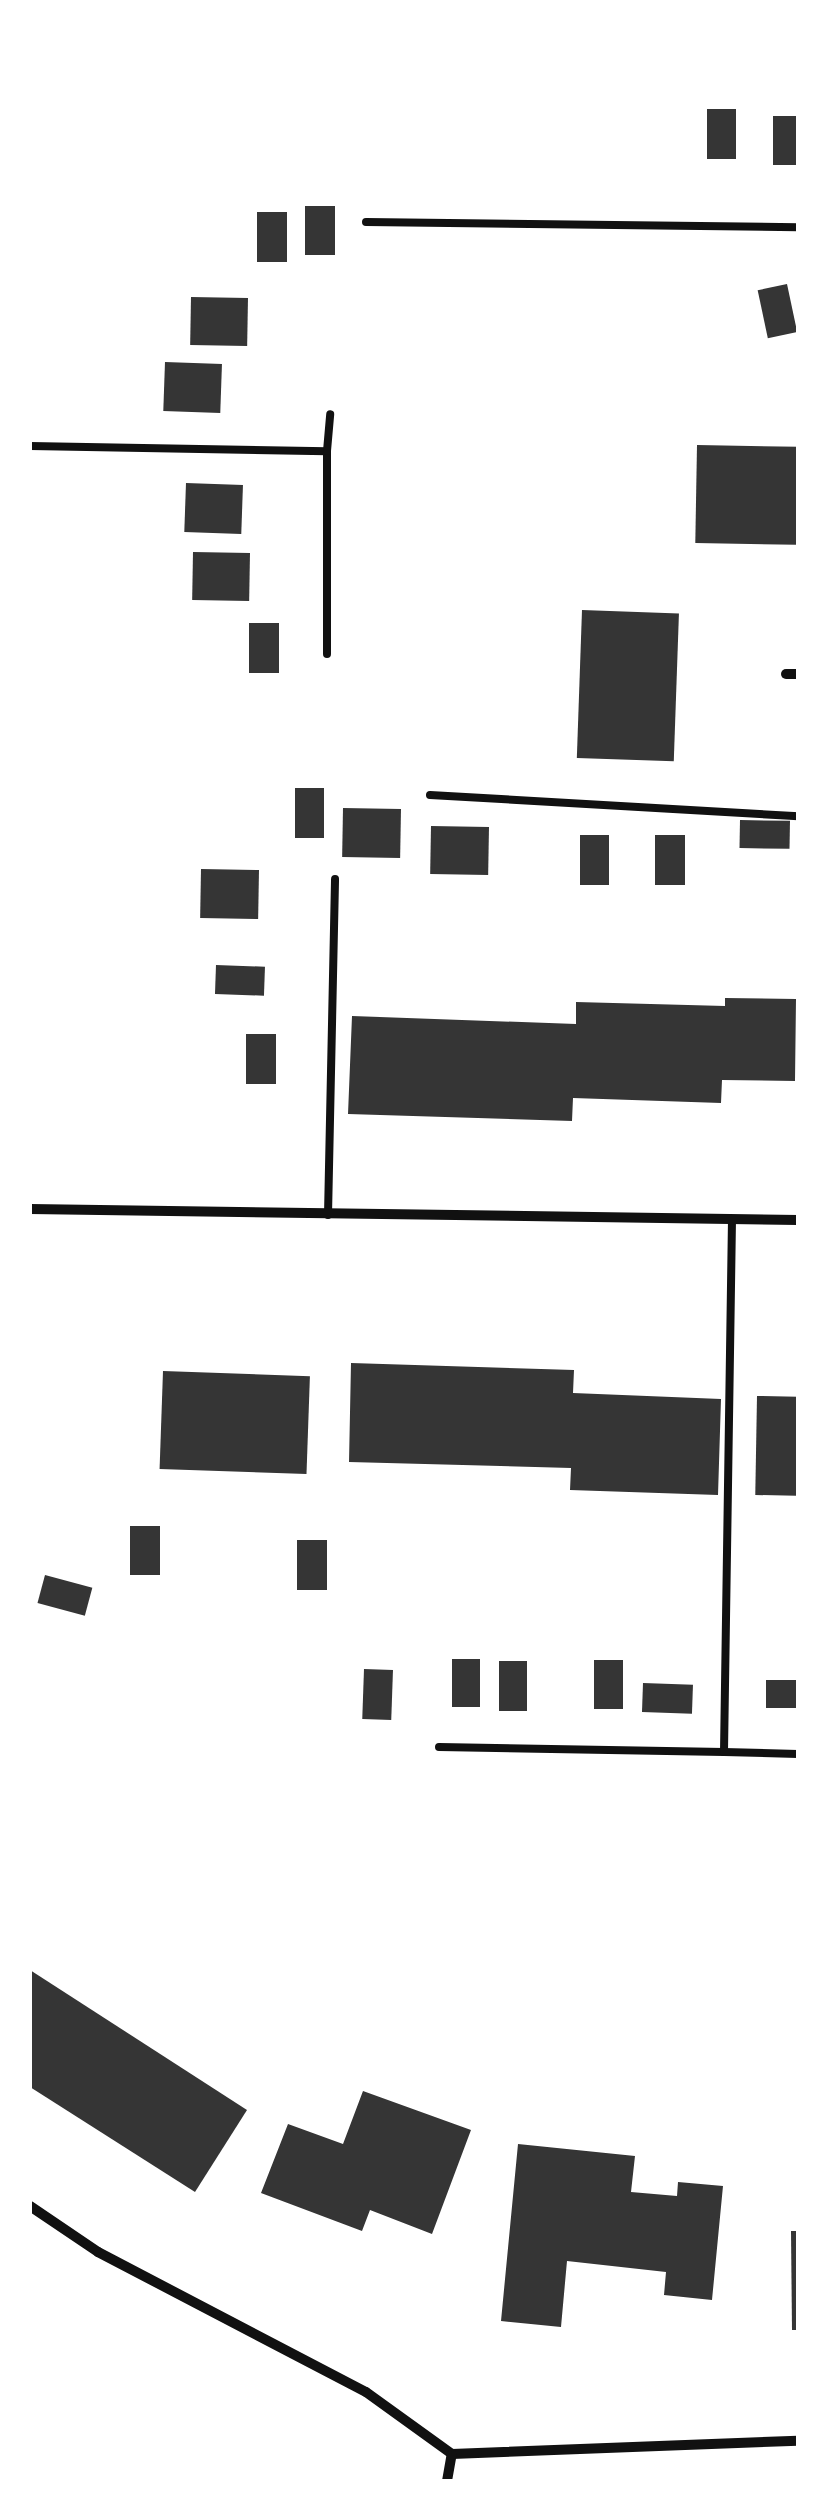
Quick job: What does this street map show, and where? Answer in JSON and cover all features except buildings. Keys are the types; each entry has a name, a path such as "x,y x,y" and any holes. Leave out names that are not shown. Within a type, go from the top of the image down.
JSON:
{"street":[{"path":"30,1209 328,1218 798,1220"},
{"path":"30,2206 98,2252 366,2392 452,2454 798,2441"},
{"path":"447,2481 452,2454"}],"lane":[{"path":"366,222 798,227"},
{"path":"328,654 330,414"},
{"path":"30,446 328,452"},
{"path":"430,795 798,816"},
{"path":"328,1218 336,880"},
{"path":"724,1752 732,1220"},
{"path":"439,1747 798,1754"}]}
